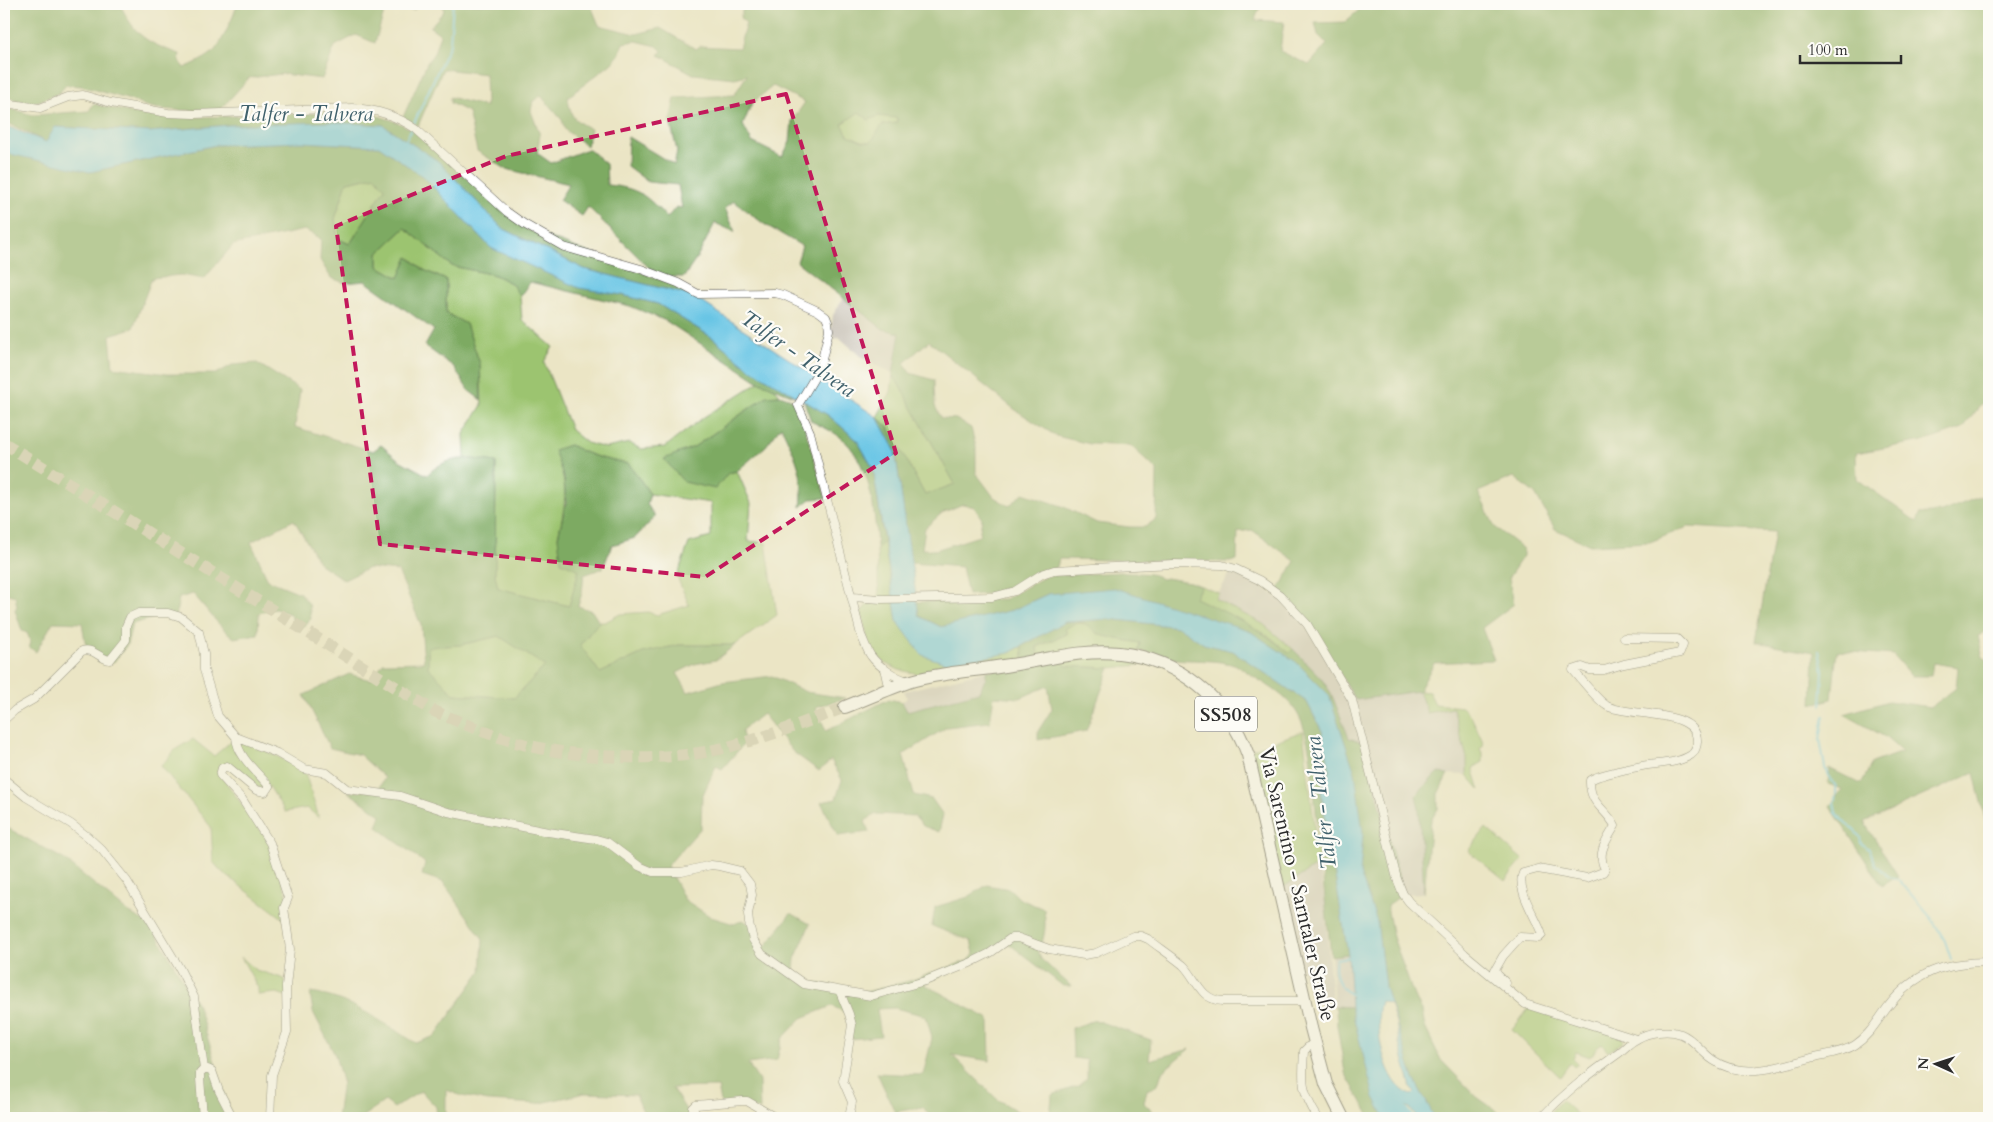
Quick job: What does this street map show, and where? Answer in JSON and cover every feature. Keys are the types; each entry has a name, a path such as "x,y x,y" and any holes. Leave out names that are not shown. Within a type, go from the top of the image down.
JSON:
{"main road":[{"name":"Via Sarentino - Sarntaler Straße","path":"889,684 1081,653 1118,652 1165,663 1188,677 1204,690 1231,720 1248,755 1315,1045 1326,1084 1343,1118"},
{"name":"SS508","path":"845,707 889,684"}],"street":[{"path":"4,103 40,108 68,97 83,95 111,104 168,113 370,109 405,121 426,136 508,212 524,224 564,247 641,269 678,283 698,294 775,293 818,311 826,318 829,330 817,376 799,403 810,432 861,634 871,656 884,668 889,684"},
{"path":"852,597 881,599 1004,595 1015,591 1042,574 1054,570 1173,564 1222,565 1236,569 1259,580 1286,601 1307,624 1352,700 1402,890 1412,905 1465,954 1525,1004 1636,1039"},
{"path":"4,720 15,710 34,699 82,651 90,650 107,660 114,657 126,640 126,626 130,617 139,613 168,613 181,616 199,632 204,654 204,670 218,716 236,737 277,753 304,769 327,773 347,789 400,796 448,812 548,832 596,839 607,842 639,866 653,872 682,872 711,865 740,871 750,884 752,895 748,923 754,940 762,954 804,984 840,992 871,996 915,984 983,957 1011,938 1019,938 1049,949 1084,955 1096,953 1128,938 1141,936 1148,939 1185,967 1195,983 1213,999 1222,1001 1305,1001"},
{"path":"1525,1004 1521,995 1500,977 1495,970 1500,960 1520,937 1539,938 1542,935 1527,904 1522,884 1522,875 1536,869 1587,878 1603,872 1602,852 1606,839 1615,826 1596,805 1591,792 1590,780 1642,766 1668,763 1691,755 1698,744 1697,737 1692,729 1678,718 1607,706 1573,670 1582,667 1590,670 1604,670 1680,653 1684,645 1677,639 1624,638"},
{"path":"236,737 236,745 244,757 269,786 265,792 256,790 228,766 222,768 220,774 242,799 270,843 288,898 284,908 290,949 286,987 287,1032 272,1075 270,1118"},
{"path":"4,779 26,798 71,824 88,837 102,850 127,881 180,969 194,997 204,1069"},
{"path":"1541,1118 1559,1099 1636,1039 1656,1033 1681,1034 1690,1039 1715,1062 1728,1068 1744,1070 1772,1068 1853,1046 1865,1037 1903,988 1925,973 1971,962 1989,962"},
{"path":"840,992 852,1026 843,1081 852,1102 849,1118"},
{"path":"1315,1045 1308,1047 1304,1051 1302,1072 1304,1095 1318,1118"},
{"path":"203,1118 200,1073 204,1069"},
{"path":"204,1069 208,1069 213,1073 219,1091 233,1118"},
{"path":"697,1118 693,1108 696,1105 742,1100 776,1118"}],"highlighted area":[{"path":"786,94 896,453 705,577 380,544 336,226 506,156"}],"shaded area":[{"path":"844,298 900,332 893,374 860,356 839,337 836,339 831,332 833,315"},
{"path":"1233,568 1293,607 1356,700 1419,691 1427,713 1453,708 1467,758 1467,775 1437,774 1416,795 1419,809 1424,893 1403,894 1349,738 1331,693 1321,678 1293,649 1263,624 1215,599"},
{"path":"986,671 986,678 980,692 907,711 902,702 907,698 904,691"},
{"path":"1319,865 1325,903 1332,1002 1312,1004 1283,907 1290,905 1285,885"},
{"path":"1348,954 1351,1007 1334,1006 1331,956"}],"green space":[{"path":"4,4 120,4 131,24 143,37 150,42 180,54 179,60 184,68 215,50 228,28 237,4 301,4 304,7 321,7 323,4 420,4 414,10 386,6 375,43 356,35 335,46 322,79 282,74 249,78 220,110 189,110 145,106 81,86 66,85 59,93 32,104 4,97"},
{"path":"442,4 598,4 592,8 599,25 636,34 660,28 696,49 700,46 739,48 746,23 740,18 744,5 748,4 1261,4 1255,20 1284,22 1280,51 1309,65 1327,44 1318,35 1315,23 1345,22 1360,9 1338,4 1989,4 1989,394 1963,428 1929,440 1856,453 1857,479 1917,522 1920,514 1941,512 1989,493 1989,630 1978,636 1983,657 1989,661 1989,836 1974,773 1864,822 1898,876 1882,886 1830,806 1842,789 1828,784 1829,768 1861,784 1872,763 1902,752 1885,737 1844,714 1888,701 1931,707 1956,688 1958,667 1933,663 1931,676 1911,676 1893,655 1837,651 1832,699 1812,704 1814,652 1756,642 1774,532 1688,527 1650,542 1590,545 1555,529 1535,494 1514,477 1478,492 1495,527 1523,549 1523,556 1509,577 1514,604 1482,628 1494,660 1434,663 1419,691 1356,700 1308,623 1277,592 1295,561 1252,530 1238,532 1237,560 1230,562 1059,559 1057,567 1013,589 1000,593 968,595 962,567 911,563 895,449 876,417 888,426 925,495 955,484 893,374 900,333 883,329 797,262 802,246 764,224 734,201 725,208 735,232 715,223 697,258 684,277 665,277 650,269 588,207 582,216 559,200 569,184 506,169 477,151 468,112 450,103 450,97 486,107 485,74 443,69 418,126 403,117 427,63 434,53 440,34 430,27 444,11","holes":["636,41 657,46 662,51 659,55 693,74 735,78 747,75 734,95 675,98 670,121 677,151 674,165 628,137 627,166 648,182 678,185 682,208 676,207 667,218 641,194 627,188 607,185 606,164 588,149 551,163 537,153 540,135 531,111 533,101 541,96 562,120 565,130 587,146 591,129 576,120 571,113 568,97 611,64 619,55 623,43","773,86 805,102 792,121 790,142 782,157 752,142 743,125 752,103","859,112 869,120 878,116 897,118 897,123 882,125 871,142 862,141 848,135 842,124","929,341 1014,409 1056,436 1090,444 1131,446 1157,470 1156,519 1145,527 1097,523 1062,506 1023,493 1009,506 994,497 976,473 976,447 971,428 956,419 941,418 935,406 934,380 910,373 904,363","963,504 974,507 982,519 979,536 935,550 922,549 925,528 942,513"]},
{"path":"93,104 133,113 172,118 354,112 397,122 411,129 526,229 678,286 693,296 584,269 502,228 438,161 383,125 229,125 150,132 56,127 46,142 4,121 4,107 33,115 89,111"},
{"path":"859,112 869,120 878,116 897,118 897,123 882,125 872,142 862,141 848,135 842,124"},
{"path":"302,142 379,146 425,178 491,248 622,295 658,304 713,338 749,368 803,398 759,382 666,321 630,306 530,282 520,296 511,283 495,275 452,266 405,228 378,253 378,266 399,278 408,257 424,270 446,280 446,313 466,324 480,364 481,400 468,390 454,367 425,346 434,330 365,281 345,283 331,278 320,260 321,239 305,230 233,245 204,279 181,275 152,278 133,328 110,335 113,367 168,374 216,374 232,365 257,363 300,390 295,427 373,451 381,445 399,460 427,475 443,464 459,459 496,462 495,575 498,588 569,606 579,570 561,562 558,537 566,503 564,478 554,450 570,445 598,457 629,464 650,494 647,504 655,517 635,538 612,545 603,568 584,575 578,606 592,611 599,622 580,645 600,673 643,653 679,645 735,645 716,660 695,664 677,673 688,692 722,682 772,676 806,692 846,698 816,707 826,731 889,699 902,702 907,711 979,692 986,678 986,671 1063,661 1066,666 1110,668 1086,731 1038,740 1038,731 1052,709 1048,686 1020,698 994,696 990,722 947,727 903,755 914,795 932,799 943,815 939,832 923,826 914,816 876,814 865,821 869,832 838,836 821,802 836,799 842,780 831,760 819,771 793,752 763,714 742,730 744,744 722,769 716,766 702,797 701,828 667,866 685,900 711,917 734,924 743,920 751,925 765,947 791,913 810,924 795,959 794,973 806,981 865,992 909,981 969,960 974,953 971,941 932,926 935,907 968,897 987,885 1010,889 1020,899 1044,909 1045,930 1043,941 1038,951 1041,959 1071,986 1063,986 1008,943 924,984 989,1019 990,1061 952,1055 997,1099 1029,1118 931,1118 923,1107 895,1112 877,1073 923,1075 932,1038 926,1016 895,1008 877,1009 881,1036 852,1039 848,1014 832,1006 802,1018 782,1039 777,1060 748,1064 759,1081 760,1110 740,1103 722,1108 718,1087 672,1088 690,1116 644,1114 636,1095 585,1093 537,1104 488,1101 462,1096 446,1090 446,1118 437,1118 436,1107 421,1091 394,1108 385,1101 360,1118 337,1118 342,1081 335,1055 313,1012 310,993 324,995 352,1005 416,1043 435,1036 481,971 483,939 443,882 422,875 425,863 377,827 381,815 348,792 377,790 385,778 360,755 330,748 304,695 349,674 371,680 383,663 424,662 421,625 398,571 369,568 344,580 320,564 294,520 251,542 268,580 300,593 309,604 311,619 298,631 290,614 275,609 259,613 258,634 234,638 193,594 179,598 175,620 161,616 132,624 127,645 113,663 101,662 87,653 82,623 53,622 36,652 29,647 30,640 27,633 22,631 15,610 17,606 15,596 8,594 4,597 4,149 90,172 216,145","holes":["375,176 385,188 350,244 338,239 335,219 347,182","499,636 545,666 514,698 454,694 428,667 428,647 460,645"]},
{"path":"376,176 385,188 350,244 338,239 335,219 347,182"},
{"path":"405,228 452,266 495,275 511,283 520,296 522,320 553,347 544,362 571,430 587,443 606,448 629,443 641,449 665,447 704,417 759,382 776,390 780,395 767,396 694,447 665,459 728,473 737,471 751,503 748,541 766,543 777,615 735,645 679,645 643,653 600,673 580,645 599,622 605,622 620,614 648,612 657,615 689,605 677,577 689,543 711,537 711,503 650,494 629,464 598,457 570,445 555,450 565,493 558,537 579,570 569,606 498,588 495,575 496,462 465,458 464,434 482,405 480,364 466,324 446,313 446,280 424,270 409,257 399,278 378,266 378,253"},
{"path":"893,374 955,484 925,495 888,427 877,417 891,392"},
{"path":"780,395 791,399 798,405 826,498 811,499 801,507 802,484 798,465 781,426 766,446 737,471 728,473 715,489 684,482 664,459 694,447 767,396"},
{"path":"803,398 828,415 857,440 873,468 884,542 877,549 873,503 865,473 858,459 850,446 839,436 811,421"},
{"path":"884,542 897,621 1009,653 1022,646 1024,663 919,674 899,670 883,662 869,644 861,612 867,605 879,602 877,549"},
{"path":"1121,572 1147,574 1162,579 1190,582 1201,586 1195,598 1256,629 1289,653 1293,649 1321,678 1331,693 1349,738 1364,743 1403,894 1387,906 1393,937 1414,996 1422,1010 1425,1027 1441,1060 1477,1097 1507,1118 1435,1118 1414,1079 1385,987 1377,922 1360,873 1363,833 1329,695 1248,630 1048,594 1013,610 941,627 919,616 917,602 1005,599 1046,576"},
{"path":"1201,586 1219,593 1215,599 1263,624 1293,649 1289,653 1270,637 1195,598"},
{"path":"1109,619 1179,627 1204,644 1233,651 1307,702 1322,731 1330,770 1321,791 1348,954 1331,956 1310,755 1304,729 1295,710 1281,695 1237,666 1220,662 1176,659 1138,651 1140,643 1104,636 1083,623 1065,629 1067,634 1037,647 1039,661 1024,663 1022,646 1065,622"},
{"path":"1073,623 1087,624 1101,635 1140,643 1137,656 1150,664 1110,668 1065,666 1039,661 1037,647 1067,634 1065,629"},
{"path":"499,636 545,666 514,698 454,694 428,667 428,647 460,645"},
{"path":"1419,691 1429,692 1435,704 1462,707 1471,716 1484,744 1480,749 1483,754 1483,762 1473,768 1480,790 1467,775 1467,758 1453,708 1427,713"},
{"path":"1303,731 1319,864 1282,888 1251,750"},
{"path":"236,737 304,769 319,818 307,808 285,812 269,786 265,792 228,766 220,774 270,843 288,898 285,920 222,872 213,862 211,827 161,766 176,749 193,739 214,756"},
{"path":"1437,773 1448,774 1438,794 1438,809 1431,820 1424,893 1419,809 1416,795"},
{"path":"4,826 65,860 128,912 151,925 198,1006 232,1118 4,1118"},
{"path":"1486,828 1523,860 1505,881 1468,851"},
{"path":"241,957 256,970 285,979 288,997 277,993 258,995 258,988"},
{"path":"1334,1006 1351,1007 1374,1095 1386,1118 1371,1118 1345,1073"},
{"path":"1529,1008 1616,1034 1623,1038 1623,1042 1608,1052 1602,1044 1594,1050 1590,1057 1576,1052 1573,1059 1578,1064 1574,1067 1570,1063 1560,1077 1512,1030"},
{"path":"1095,1020 1151,1040 1149,1060 1190,1049 1162,1072 1158,1085 1147,1090 1144,1103 1153,1112 1155,1118 1050,1118 1052,1095 1078,1086 1087,1078 1087,1060 1073,1058 1072,1028"},
{"path":"1561,1100 1581,1118 1545,1118"}],"water":[{"path":"327,122 383,125 438,161 502,228 584,269 693,296 877,417 895,450 919,616 941,627 1013,610 1048,594 1115,588 1248,630 1296,662 1329,695 1355,773 1363,833 1360,873 1377,922 1385,987 1393,1014 1390,1004 1381,1001 1379,1024 1383,1054 1394,1080 1402,1090 1412,1095 1415,1092 1411,1088 1399,1043 1396,1023 1414,1079 1435,1118 1417,1118 1410,1108 1406,1106 1402,1113 1403,1118 1385,1118 1374,1097 1351,1007 1348,954 1321,791 1330,770 1322,731 1307,702 1233,651 1204,644 1179,627 1109,619 1065,622 1009,653 948,664 922,655 897,621 873,468 857,440 828,415 749,368 713,338 658,304 622,295 579,288 491,248 425,178 379,146 302,142 216,145 90,172 10,154 4,150 4,125 46,142 55,127 150,132 229,125"}],"waterway":[{"path":"414,123 450,44 453,4"},
{"path":"405,142 412,128"},
{"path":"1819,651 1823,671 1821,705"},
{"path":"1824,716 1820,739 1825,768 1828,776 1836,786 1834,803 1836,813 1860,837 1861,843 1869,849 1877,866 1889,877 1898,879 1932,919 1945,941 1951,959"},
{"path":"1350,957 1336,959 1335,970 1340,984 1352,995"},
{"path":"1393,1099 1408,1118"}],"tunnel":[{"path":"4,443 434,711 508,740 538,748 602,756 645,757 685,755 746,742 845,707"}],"water label":[{"name":"Talfer - Talvera","path":"306,114"},
{"name":"Talfer - Talvera","path":"798,354"},
{"name":"Talfer - Talvera","path":"1321,803"}]}
